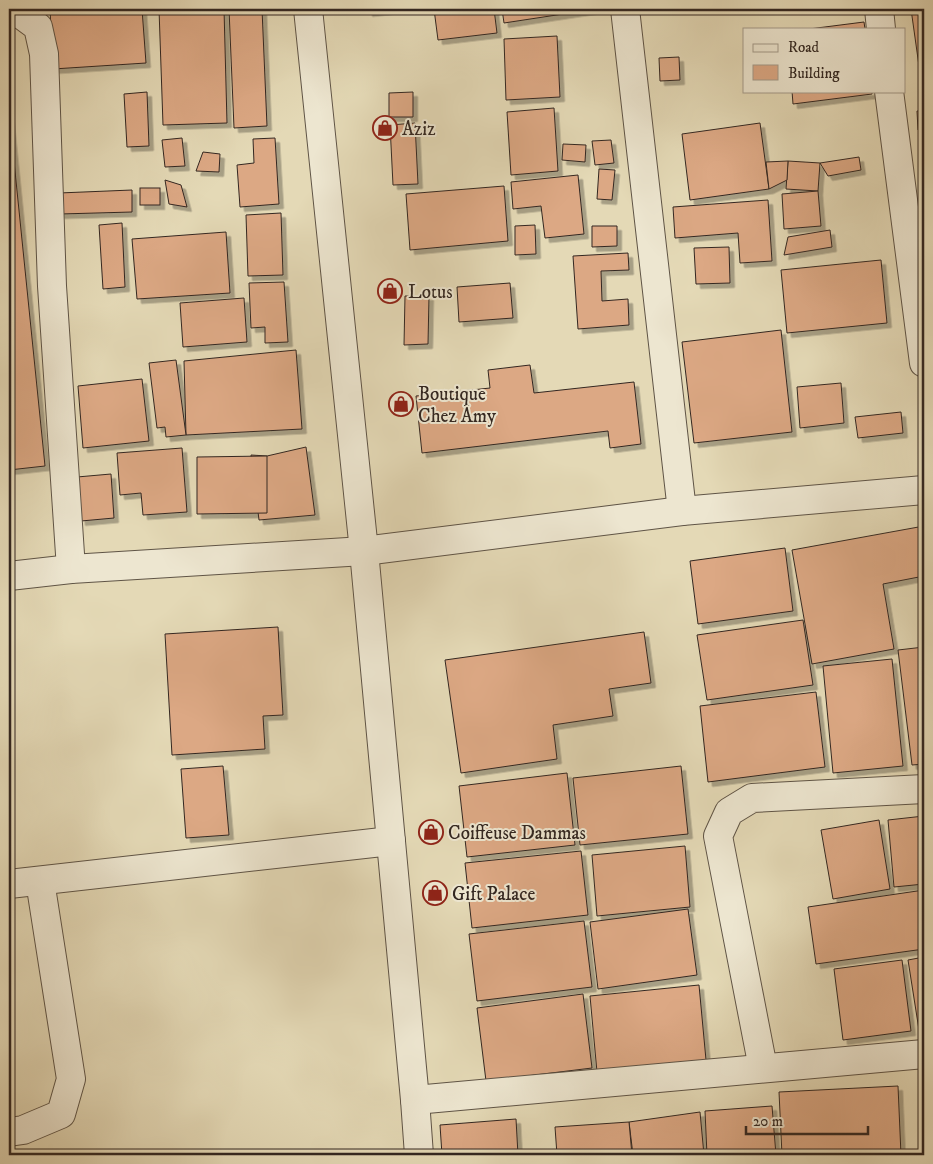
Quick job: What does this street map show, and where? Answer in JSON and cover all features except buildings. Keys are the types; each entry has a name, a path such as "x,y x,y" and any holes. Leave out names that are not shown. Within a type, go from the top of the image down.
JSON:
{"street":[{"path":"308,9 364,551 416,1100 419,1155"},
{"path":"625,9 682,511"},
{"path":"879,9 881,28"},
{"path":"9,14 19,13 38,26 44,54 52,286 71,569"},
{"path":"889,92 924,363"},
{"path":"9,576 71,569 364,551 682,511 924,490"},
{"path":"763,1068 718,836 729,812 752,798 924,789"},
{"path":"9,884 391,841"},
{"path":"9,1132 23,1130 61,1114 71,1079 40,881"},
{"path":"416,1100 924,1054"}],"place":[{"name":"Aziz","path":"385,128"},
{"name":"Lotus","path":"390,291"},
{"name":"Boutique Chez Amy","path":"401,404"},
{"name":"Coiffeuse Dammas","path":"431,832"},
{"name":"Gift Palace","path":"435,893"}]}
